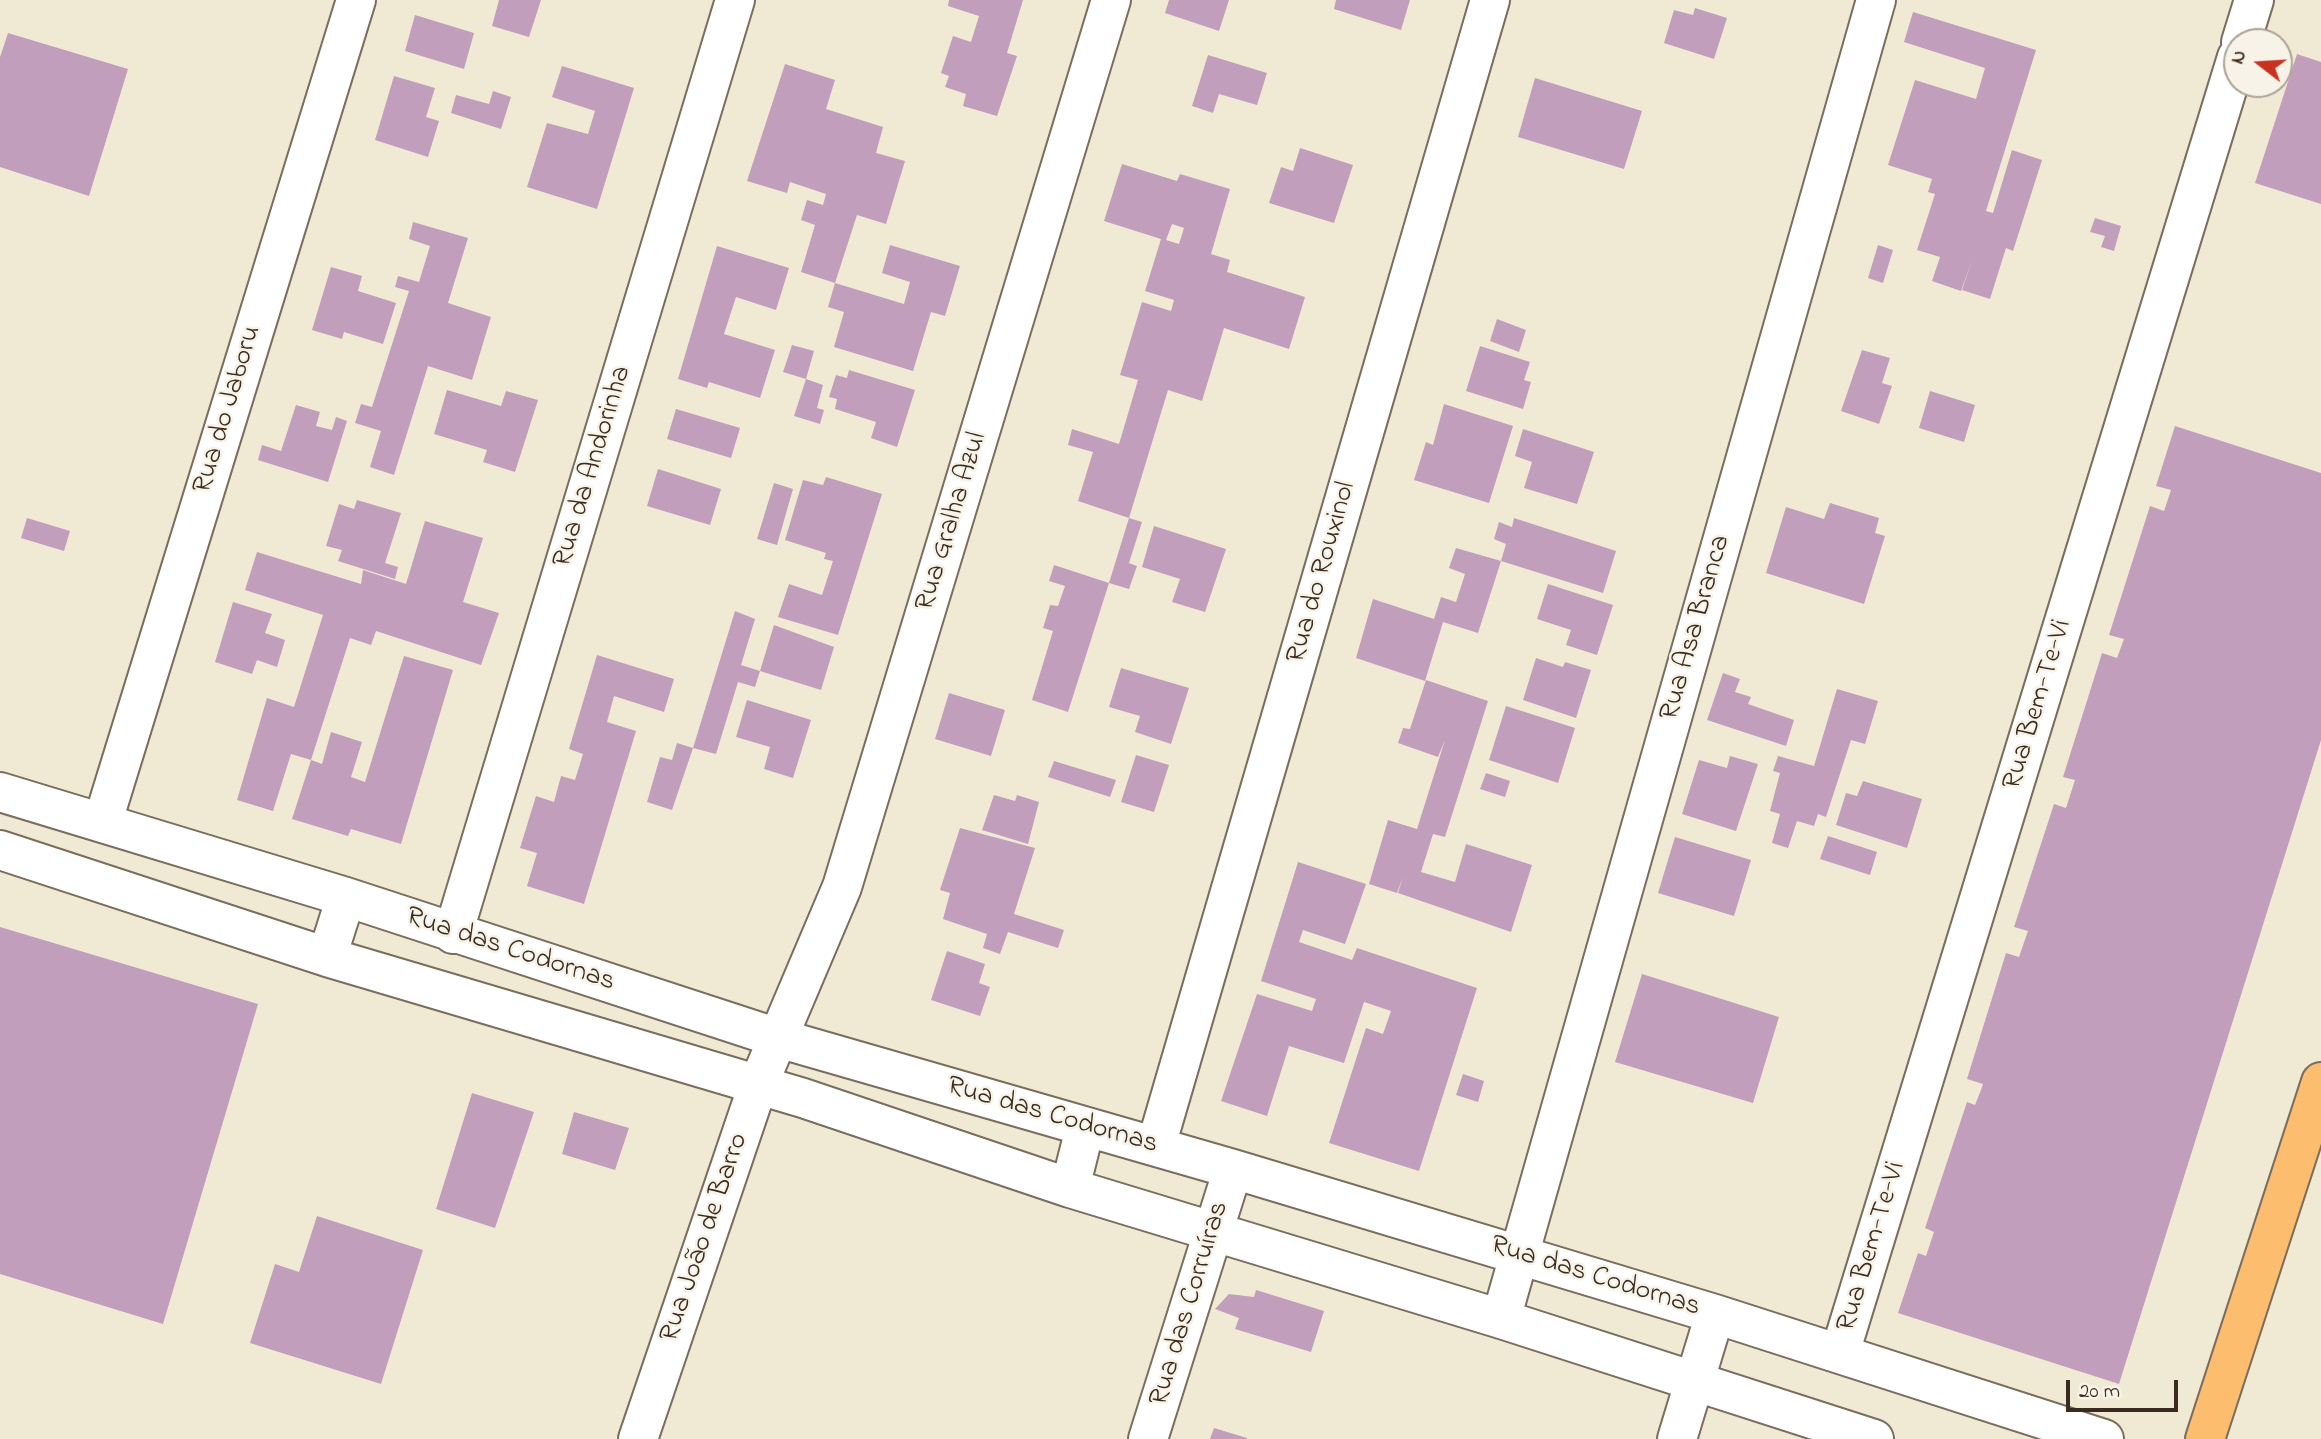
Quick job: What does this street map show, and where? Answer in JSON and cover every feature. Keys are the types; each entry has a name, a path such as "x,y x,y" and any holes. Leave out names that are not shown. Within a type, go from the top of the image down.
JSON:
{"main road":[{"path":"2206,1439 2321,1082"}],"street":[{"name":"Rua do Jaboru","path":"103,821 356,0"},
{"name":"Rua da Andorinha","path":"453,934 735,0"},
{"name":"Rua Gralha Azul","path":"778,1038 842,887 1111,0"},
{"name":"Rua do Rouxinol","path":"1156,1146 1490,0"},
{"name":"Rua Asa Branca","path":"1501,1319 1876,0"},
{"path":"2245,28 2254,0"},
{"name":"Rua Bem-Te-Vi","path":"1840,1353 2224,98"},
{"name":"Rua das Codornas","path":"0,792 103,821 346,897 778,1038 1085,1128 1156,1146 1715,1314 2104,1439"},
{"name":"Rua das Codornas","path":"0,850 327,957 758,1085 1070,1188 1501,1319 1874,1439"},
{"path":"327,957 346,897"},
{"name":"Rua João de Barro","path":"638,1439 758,1085 778,1038"},
{"path":"1070,1188 1085,1128"},
{"name":"Rua das Corruíras","path":"1148,1439 1233,1169"},
{"path":"1676,1439 1715,1314"}],"building":[{"path":"499,0 541,0 529,37 492,26"},
{"path":"949,0 1023,0 1007,53 1017,56 997,116 963,106 966,94 945,87 949,76 941,73 953,36 971,42 979,16 948,6"},
{"path":"1169,0 1229,0 1219,31 1165,13"},
{"path":"1336,0 1410,0 1401,30 1334,9"},
{"path":"1695,8 1727,18 1714,59 1664,43 1674,10 1693,15"},
{"path":"1913,12 2036,50 1986,211 1993,213 2012,150 2042,160 2013,251 2006,248 1990,299 1962,290 1972,260 1961,291 1932,281 1940,257 1917,250 1935,194 1928,192 1932,179 1888,165 1915,80 1976,99 1985,68 1904,42"},
{"path":"415,15 474,33 464,69 405,51"},
{"path":"8,33 128,69 89,196 0,167 0,57"},
{"path":"2297,54 2321,62 2321,204 2255,183 2283,98 2293,98 2293,66"},
{"path":"1208,55 1267,73 1257,105 1219,94 1213,113 1192,106"},
{"path":"785,64 835,80 826,109 883,127 876,153 905,161 886,224 857,215 835,283 801,272 815,225 801,220 807,200 823,205 826,194 790,182 787,193 747,181"},
{"path":"562,66 634,88 597,209 527,187 547,123 588,134 595,111 552,97"},
{"path":"394,76 435,88 426,117 439,121 428,157 375,140"},
{"path":"1535,78 1642,111 1624,169 1518,137"},
{"path":"493,91 511,97 501,129 451,113 456,95 489,104"},
{"path":"1300,148 1353,165 1334,223 1269,203 1281,167 1293,171"},
{"path":"1122,164 1177,181 1180,174 1230,189 1211,254 1230,260 1227,272 1305,297 1289,349 1224,328 1202,401 1168,390 1129,518 1078,501 1093,452 1068,445 1072,429 1119,444 1138,380 1120,375 1142,302 1171,311 1174,300 1145,291 1161,239 1104,221","holes":["1172,224 1184,228 1179,244 1166,240"]},
{"path":"2095,218 2121,226 2114,251 2101,247 2105,236 2090,232"},
{"path":"413,222 468,238 448,303 491,317 472,380 428,366 394,475 370,467 381,431 355,423 361,404 372,407 409,291 395,287 398,276 419,282 430,246 409,239"},
{"path":"890,245 960,266 945,316 931,312 913,371 834,347 844,312 828,307 835,283 904,304 910,282 882,273"},
{"path":"1878,245 1893,250 1883,283 1868,278"},
{"path":"717,246 789,268 776,310 736,297 724,334 775,350 760,398 709,382 707,388 678,379"},
{"path":"331,267 362,276 358,291 396,303 383,344 344,332 342,339 312,330"},
{"path":"1497,319 1526,330 1519,352 1490,341"},
{"path":"792,345 814,351 806,379 783,372"},
{"path":"1480,346 1530,362 1524,380 1531,382 1523,409 1466,391"},
{"path":"1862,350 1890,358 1882,383 1892,386 1879,424 1841,411"},
{"path":"849,370 915,390 897,447 871,438 876,422 835,409 837,399 829,397 836,375 847,378"},
{"path":"806,379 823,385 817,408 824,410 820,424 794,416"},
{"path":"447,390 501,406 506,391 538,400 515,472 483,462 487,450 434,434"},
{"path":"1930,391 1975,405 1964,442 1919,428"},
{"path":"1444,404 1513,426 1489,503 1414,480 1426,442 1433,445"},
{"path":"296,405 320,412 316,426 332,430 336,417 347,421 328,482 258,460 262,445 281,451"},
{"path":"676,409 740,428 731,458 667,439"},
{"path":"2175,426 2321,473 2321,740 2119,1384 1898,1313 1918,1253 1926,1256 1934,1232 1925,1228 1967,1102 1975,1105 1983,1084 1967,1079 2006,953 2019,957 2028,931 2014,927 2054,804 2066,808 2075,780 2063,777 2102,653 2117,658 2124,639 2109,635 2150,506 2164,511 2171,490 2156,486"},
{"path":"1523,429 1594,452 1577,504 1524,488 1532,462 1515,456"},
{"path":"658,469 721,489 710,525 647,506"},
{"path":"826,477 882,494 838,635 778,617 789,584 822,595 833,561 824,559 826,553 785,540 803,480 823,485"},
{"path":"774,483 793,489 777,545 757,539"},
{"path":"357,500 401,513 385,563 398,567 395,579 338,561 342,550 326,546 339,504 354,509"},
{"path":"1830,503 1879,518 1875,533 1885,536 1864,604 1766,573 1786,507 1824,519"},
{"path":"27,518 70,531 64,551 21,538"},
{"path":"1129,518 1142,522 1129,563 1137,566 1129,589 1109,583"},
{"path":"1514,518 1616,551 1603,593 1501,561 1506,544 1494,539 1499,522 1512,527"},
{"path":"425,521 483,538 463,602 499,613 481,665 376,631 371,645 350,638 311,760 291,754 273,811 237,800 267,698 294,707 323,615 245,590 257,552 361,584 363,570 406,584"},
{"path":"1154,526 1226,549 1205,612 1172,602 1180,579 1142,567"},
{"path":"1456,548 1501,561 1478,633 1443,622 1425,681 1356,658 1373,599 1434,619 1441,597 1456,602 1465,574 1449,568"},
{"path":"1054,565 1109,583 1068,712 1032,700 1053,631 1043,628 1050,605 1058,606 1065,586 1049,581"},
{"path":"1548,584 1613,605 1597,655 1566,645 1571,630 1537,619"},
{"path":"233,602 272,614 265,633 285,640 277,667 257,660 252,674 215,662"},
{"path":"735,611 755,619 741,665 760,671 755,687 738,682 716,754 693,748"},
{"path":"774,625 834,647 821,690 760,671"},
{"path":"597,655 674,679 664,712 614,696 607,722 636,731 584,904 527,886 537,853 520,848 536,796 554,802 561,776 575,780 583,754 569,749"},
{"path":"404,656 453,670 401,844 351,829 348,836 292,819 311,760 322,764 331,732 362,742 351,777 365,782"},
{"path":"1536,658 1563,667 1565,662 1591,670 1576,718 1523,700"},
{"path":"1121,668 1189,688 1171,744 1135,732 1140,716 1109,707"},
{"path":"1723,673 1740,679 1735,692 1751,697 1748,704 1794,720 1786,746 1707,720"},
{"path":"1426,680 1488,701 1445,837 1433,834 1421,872 1455,882 1466,844 1532,865 1511,932 1398,893 1403,877 1397,893 1369,884 1388,820 1417,829 1445,740 1438,757 1398,743 1403,728 1410,729"},
{"path":"1837,689 1878,701 1865,744 1851,740 1826,817 1818,814 1814,826 1797,821 1788,848 1772,843 1780,814 1770,811 1780,773 1773,771 1778,756 1814,766"},
{"path":"949,693 1005,710 991,756 935,739"},
{"path":"747,700 811,720 793,778 764,769 770,747 736,737"},
{"path":"1506,706 1575,728 1558,783 1489,760"},
{"path":"677,743 693,748 672,810 647,802 660,757 672,760"},
{"path":"1136,755 1169,765 1154,812 1121,802"},
{"path":"1730,756 1758,764 1736,831 1682,814 1699,760 1727,768"},
{"path":"1054,761 1116,780 1110,797 1048,777"},
{"path":"1486,773 1510,781 1505,797 1480,789"},
{"path":"1863,781 1922,799 1907,848 1836,825 1846,793 1857,796"},
{"path":"994,795 1015,801 1017,795 1039,802 1028,844 982,830"},
{"path":"960,828 1035,848 1014,914 1064,930 1058,948 1008,932 1000,954 983,948 987,934 943,919 950,893 940,890"},
{"path":"1828,836 1877,852 1870,875 1820,859"},
{"path":"1675,837 1751,860 1734,916 1658,893"},
{"path":"1298,862 1366,884 1345,944 1303,930 1299,942 1352,960 1357,948 1477,988 1419,1171 1329,1143 1366,1028 1383,1034 1391,1011 1364,1002 1344,1063 1289,1046 1267,1116 1221,1101 1257,994 1312,1011 1316,999 1261,981"},
{"path":"0,927 258,1004 163,1324 0,1274"},
{"path":"947,951 985,964 979,983 990,987 980,1016 931,1000"},
{"path":"1642,974 1779,1017 1753,1103 1615,1062"},
{"path":"1463,1074 1484,1081 1478,1102 1456,1095"},
{"path":"472,1093 534,1112 495,1228 436,1209"},
{"path":"574,1112 629,1128 615,1170 562,1154"},
{"path":"317,1216 423,1250 381,1384 250,1343 275,1264 299,1272"},
{"path":"1256,1290 1324,1311 1311,1352 1235,1329 1239,1318 1215,1309 1229,1294 1254,1297"},
{"path":"1214,1428 1247,1438 1247,1439 1210,1439"}]}
